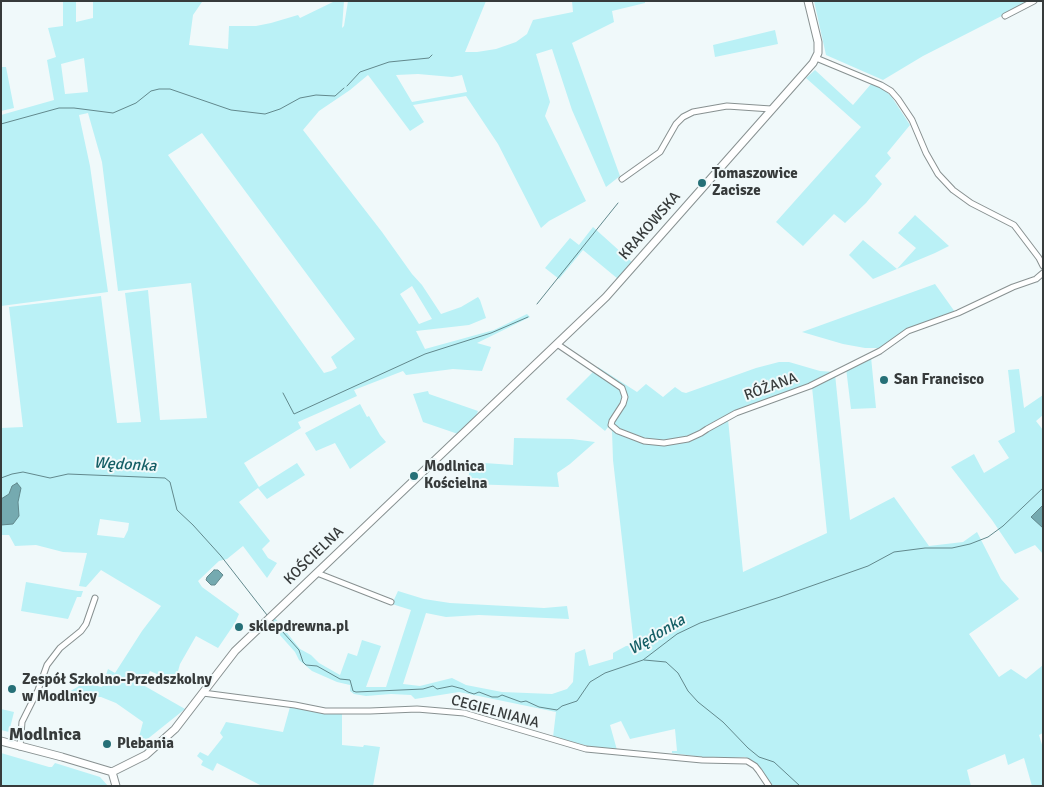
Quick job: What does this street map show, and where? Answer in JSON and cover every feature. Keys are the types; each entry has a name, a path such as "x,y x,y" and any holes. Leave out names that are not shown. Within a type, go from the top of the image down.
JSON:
{"street":[{"path":"808,1 818,42 816,58 880,85 891,92 912,120 926,153 938,174 953,190 971,203 1014,225 1043,266"},
{"path":"1005,16 1034,1"},
{"name":"KRAKOWSKA","path":"540,361 606,297 816,58"},
{"path":"622,179 660,152 676,124 693,112 727,106 772,110"},
{"name":"RÓŻANA","path":"557,344 622,388 625,397 623,404 612,421 612,425 618,431 644,441 664,443 688,439 701,434 707,428 736,414 810,386 880,351 908,331 958,313 1036,278 1043,273"},
{"name":"KOŚCIELNA","path":"112,772 146,755 175,729 235,651 540,361"},
{"path":"317,573 391,602"},
{"path":"20,747 22,722 38,690 47,665 60,648 81,631 86,624 96,598"},
{"name":"CEGIELNIANA","path":"203,693 295,704 325,711 417,709 464,713 586,749 702,760 747,761 760,770 769,786"},
{"path":"1,741 112,772 116,786"}],"shaded area":[{"path":"63,1 76,1 76,22 93,18 93,1 202,2 193,15 189,45 228,49 229,26 256,26 298,15 300,18 335,1 344,1 342,28 344,26 348,1 486,1 465,52 477,52 496,49 516,42 527,34 533,20 573,12 572,1 645,1 645,3 612,11 614,22 572,43 620,176 606,187 572,110 552,49 536,54 550,102 545,116 586,201 549,221 541,228 498,144 466,96 413,105 424,122 410,131 368,75 319,111 303,130 422,285 441,314 461,307 478,297 480,300 486,318 469,325 416,331 425,349 494,330 527,314 530,317 477,343 491,347 482,371 453,369 406,375 403,371 354,390 357,396 298,422 301,428 244,463 259,487 297,463 305,475 267,499 258,488 239,502 270,541 262,549 268,558 277,563 267,578 243,546 227,559 219,561 198,581 202,587 239,614 218,648 196,636 180,664 175,682 150,671 143,685 185,709 140,745 138,741 143,722 116,703 101,697 81,696 76,701 64,695 84,683 102,687 108,669 115,673 142,631 161,606 101,570 86,587 79,586 87,553 63,552 36,545 15,546 9,535 1,535 1,428 23,427 9,307 101,296 117,423 141,422 125,293 148,290 160,420 207,418 191,283 118,291 102,162 88,113 79,115 90,166 108,292 1,306 1,115 54,100 47,60 56,57 48,28 63,26","holes":["84,58 88,92 65,94 61,64","418,74 452,77 462,75 467,92 412,102 396,75","202,133 355,339 331,357 337,368 324,373 168,155","412,286 432,319 419,324 400,294","100,519 129,523 124,538 97,535"]},
{"path":"814,1 1031,1 923,56 883,80 826,55"},
{"path":"775,30 778,44 715,57 713,45"},
{"path":"1,61 2,67 6,67 14,108 1,111"},
{"path":"815,70 853,105 871,84 881,87 891,96 910,125 887,153 891,158 875,176 882,184 866,203 845,223 834,214 803,246 776,222 861,127 806,78"},
{"path":"915,215 949,246 897,269 916,248 898,233"},
{"path":"593,227 633,263 618,279 583,250 559,279 545,268 570,238 579,245"},
{"path":"863,240 897,269 873,279 849,255"},
{"path":"935,284 955,312 910,329 882,348 865,348 843,344 802,332"},
{"path":"871,357 876,408 851,409 846,368"},
{"path":"779,362 789,362 820,371 835,372 810,384 728,415 701,430 697,436 728,419 743,572 827,533 812,387 835,374 850,520 894,497 929,546 963,542 977,532 1001,579 1019,599 969,634 999,677 1011,669 1026,679 1043,665 1043,733 1039,735 1043,748 1043,786 1032,786 1024,758 1008,765 1005,754 967,770 971,786 773,786 753,761 745,757 717,759 672,753 672,751 677,751 675,729 630,739 621,721 610,725 617,750 596,748 553,737 556,712 459,692 415,699 411,695 366,696 354,694 350,691 350,685 337,682 312,671 299,660 295,652 270,624 275,618 300,649 340,675 348,653 357,656 362,640 381,646 366,687 386,687 411,610 392,604 398,591 424,599 450,603 544,608 567,606 569,619 479,615 446,617 426,613 403,684 420,686 452,678 466,685 502,692 552,694 567,689 573,682 575,653 585,649 589,666 613,659 613,653 626,646 634,645 613,460 612,431 608,427 605,431 566,399 598,367 637,392 646,384 663,397 675,387 686,393 756,368"},
{"path":"1019,369 1024,408 1043,395 1043,415 1036,421 1043,430 1043,554 1035,545 1015,554 992,520 951,467 974,454 984,473 1009,458 998,441 1015,432 1008,370"},
{"path":"428,391 429,394 478,411 476,416 458,434 423,422 413,394"},
{"path":"360,404 367,417 369,416 386,442 350,469 335,443 316,451 305,433"},
{"path":"514,438 572,439 595,442 557,473 559,487 468,484 470,462 513,465"},
{"path":"17,483 21,488 18,502 19,516 13,524 1,525 1,499 9,494 12,486"},
{"path":"1043,505 1043,528 1031,517"},
{"path":"214,570 218,570 223,575 215,585 211,585 206,580"},
{"path":"26,582 83,591 81,597 77,597 68,619 21,611"},
{"path":"290,707 324,713 342,713 342,745 380,747 373,786 262,786 217,763 213,771 201,765 203,761 197,756 200,752 208,756 223,737 220,733 226,722 283,732"},
{"path":"1,709 14,712 9,732 1,730"},
{"path":"1,753 49,767 52,767 55,763 100,777 108,786 1,786"}],"waterway":[{"path":"347,86 360,72 389,62 429,58 432,55"},
{"path":"1,124 59,108 113,113 136,103 151,91 159,89 170,89 231,110 265,114 280,109 300,98 316,95 335,96 344,88"},
{"path":"537,304 618,203"},
{"path":"283,393 294,414 425,354 491,333 528,317"},
{"name":"Wędonka","path":"1,478 23,472 50,478 68,474 165,478 170,482 177,510 221,556 267,615"},
{"name":"Wędonka","path":"273,621 299,650 306,665 317,666 340,679 350,680 353,691 356,692 423,689 433,686 437,689 452,686 474,694 479,692 492,697 502,695 521,702 526,701 539,707 557,710 562,706 577,701 590,682 605,673 643,660 677,634 700,623 868,566 894,552 925,548 952,548 988,537 1003,526 1043,488"},
{"path":"644,660 666,662 678,673 688,691 698,702 723,722 748,748 759,757 774,762 800,786"}],"place":[{"name":"Tomaszowice Zacisze","path":"702,183"},
{"name":"San Francisco","path":"884,380"},
{"name":"Modlnica Kościelna","path":"414,476"},
{"name":"sklepdrewna.pl","path":"239,627"},
{"name":"Zespół Szkolno-Przedszkolny w Modlnicy","path":"12,689"},
{"name":"Plebania","path":"107,744"}],"district":[{"name":"Modlnica","path":"45,735"}]}
